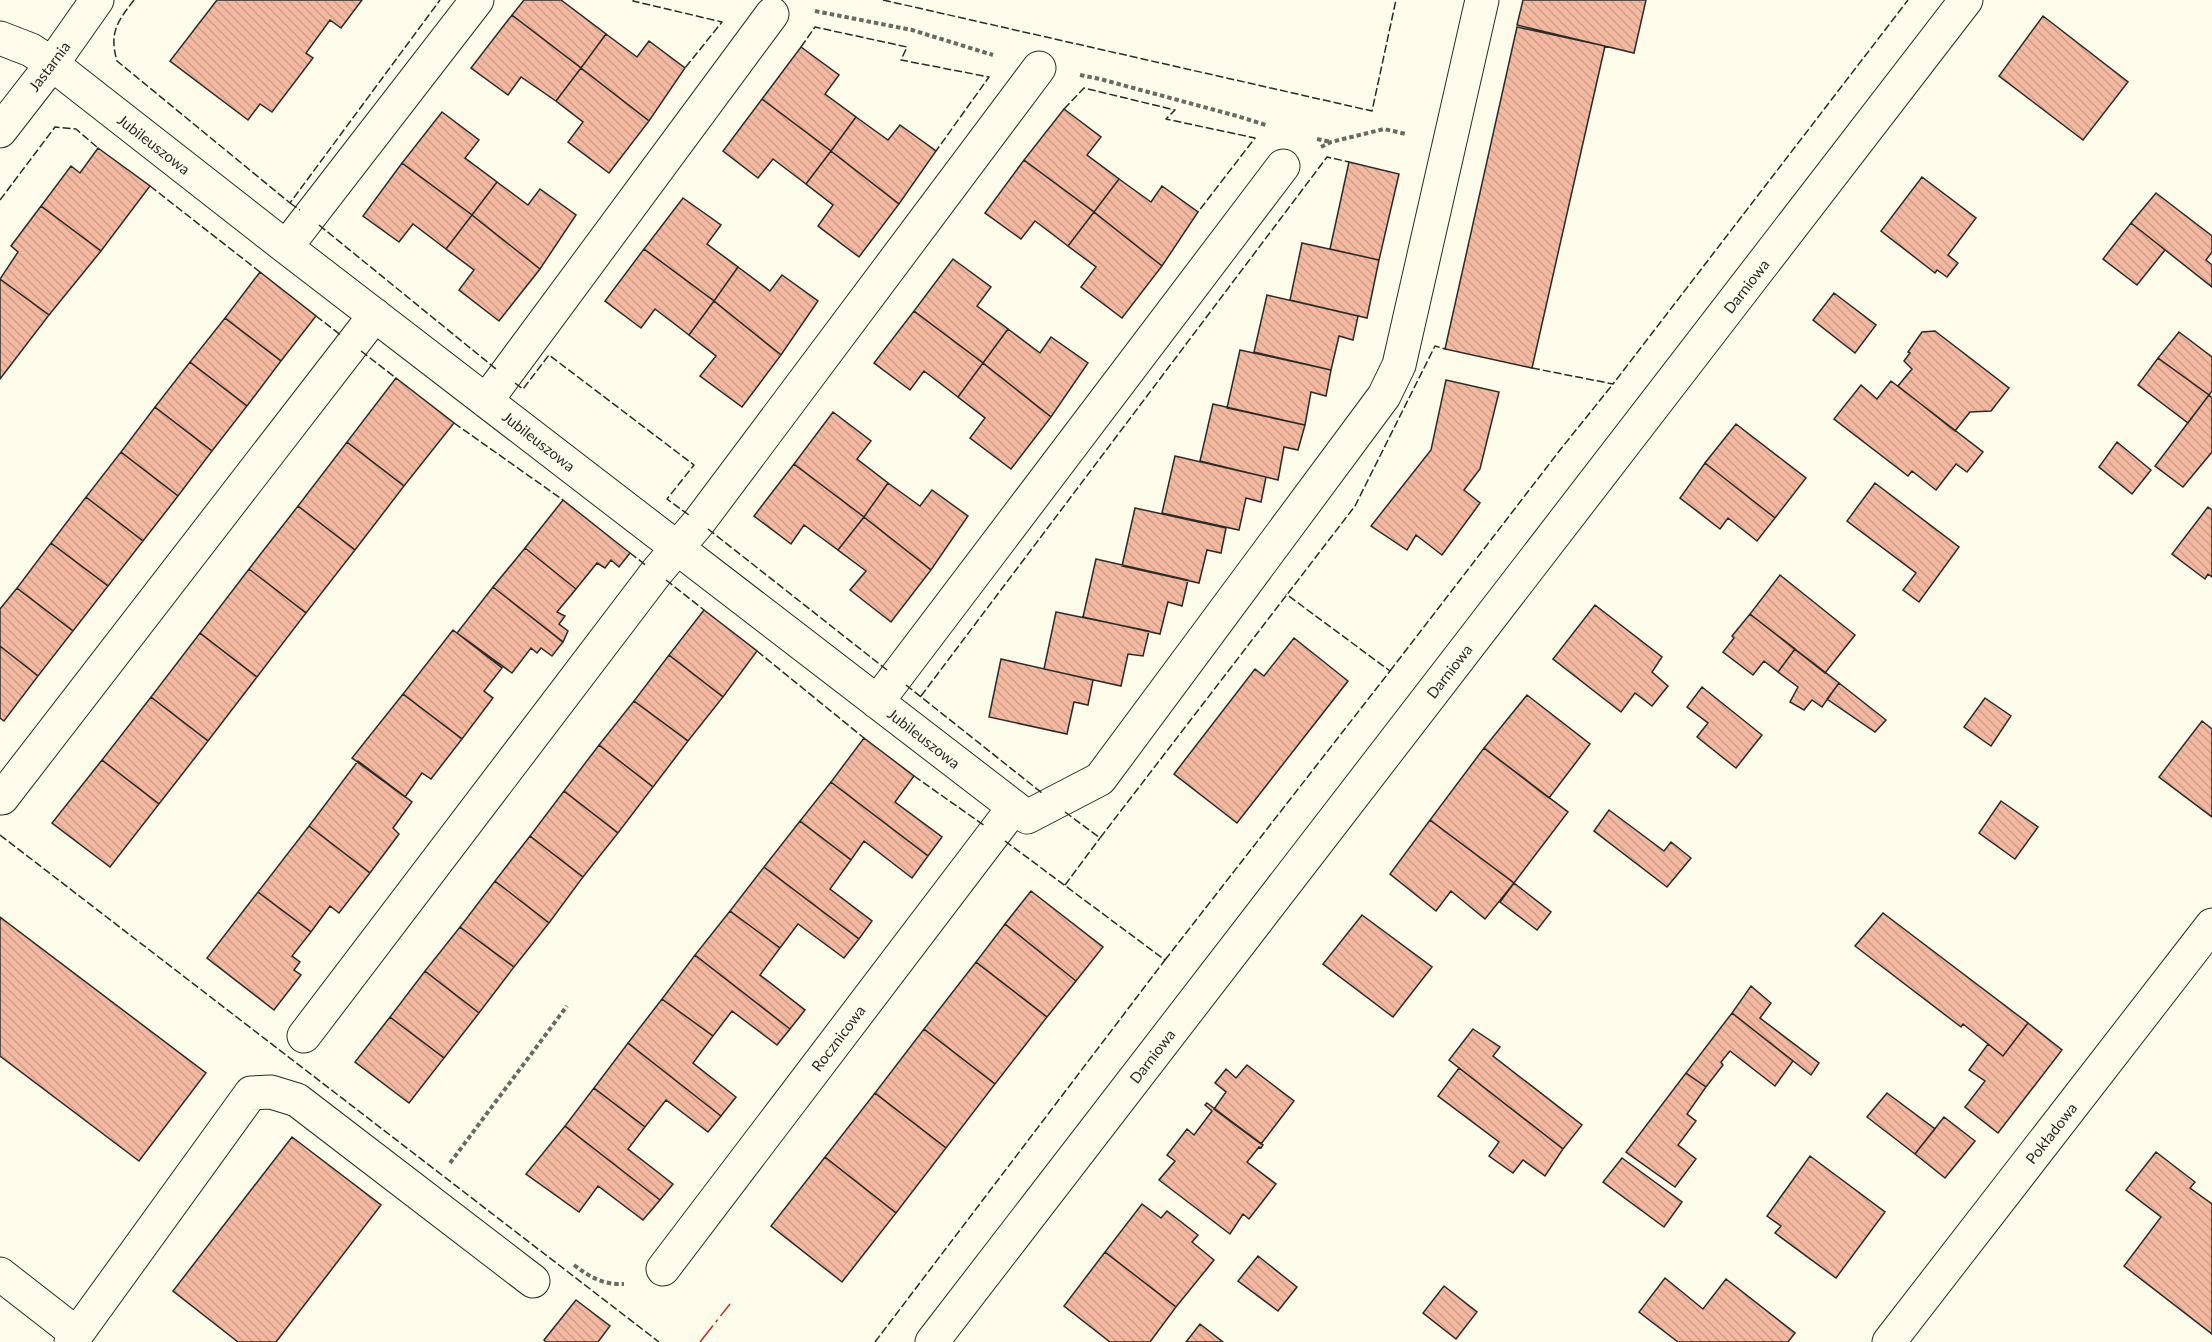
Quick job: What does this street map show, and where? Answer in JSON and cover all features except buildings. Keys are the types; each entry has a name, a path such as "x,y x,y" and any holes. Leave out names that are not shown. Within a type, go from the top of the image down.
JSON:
{"street":[{"name":"Jastarnia","path":"0,131 52,64 97,0"},
{"path":"286,247 477,0"},
{"path":"1020,812 1100,779 1384,396 1399,365 1482,0"},
{"name":"Darniowa","path":"932,1342 1966,0"},
{"path":"486,401 772,14"},
{"name":"Jubileuszowa","path":"0,38 32,50 52,64 1020,812"},
{"path":"304,1036 657,573 679,549 1039,68"},
{"path":"877,702 1283,166"},
{"path":"2,798 375,315"},
{"name":"Rocznicowa","path":"663,1269 1020,812"},
{"name":"Pokładowa","path":"1889,1342 2212,925"},
{"path":"0,1274 74,1338 251,1093 271,1092 297,1100 533,1281"}],"path":[{"path":"1283,166 1331,142 1384,129 1448,145"},
{"path":"447,1166 567,1006"}],"fence":[{"path":"134,0 123,15 114,35 117,61 290,203 440,0"},
{"path":"634,0 722,22 685,68"},
{"path":"883,0 1372,111 1396,0"},
{"path":"1532,368 1613,384 1908,0"},
{"path":"801,47 815,27 907,47 901,60 989,77 936,151"},
{"path":"1064,109 1084,88 1175,110 1166,119 1255,138 1198,212"},
{"path":"0,200 55,127 76,129 98,148"},
{"path":"921,696 1327,157 1349,162"},
{"path":"150,186 260,272"},
{"path":"290,203 300,210"},
{"path":"319,225 496,369"},
{"path":"316,316 342,336"},
{"path":"1065,812 1100,838 1355,506 1435,346 1445,349"},
{"path":"361,351 396,378"},
{"path":"515,383 523,389 549,355 694,465 667,499 689,515"},
{"path":"1390,671 1613,384"},
{"path":"454,423 563,500"},
{"path":"708,529 887,670"},
{"path":"630,553 647,566"},
{"path":"666,580 704,610"},
{"path":"1165,960 1390,671 1286,594"},
{"path":"757,651 864,738"},
{"path":"906,685 1042,793"},
{"path":"914,776 985,826"},
{"path":"0,835 659,1342"},
{"path":"1065,885 1100,838"},
{"path":"875,1342 1165,960 1005,841"}],"power":[{"path":"700,1342 730,1304"}]}
